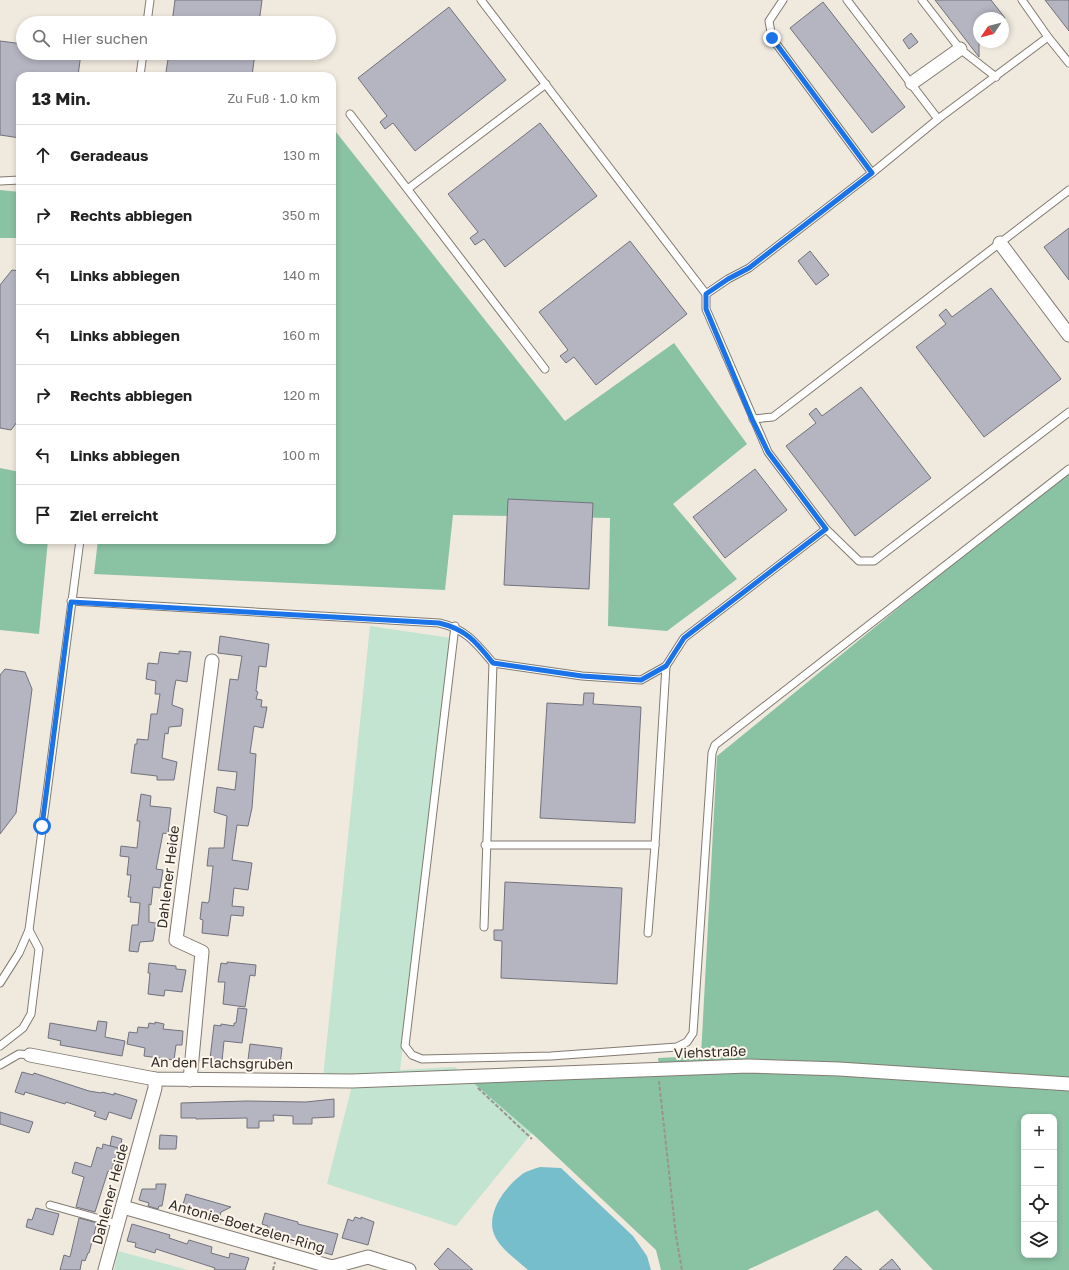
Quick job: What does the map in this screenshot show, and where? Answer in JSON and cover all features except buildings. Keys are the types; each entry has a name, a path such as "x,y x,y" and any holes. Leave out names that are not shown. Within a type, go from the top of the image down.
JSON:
{"street":[{"path":"912,83 960,49"},
{"path":"1000,243 1069,335"},
{"name":"Dahlener Heide","path":"190,1080 202,952 176,940 212,662"},
{"name":"An den Flachsgruben","path":"30,1055 155,1079 352,1081"},
{"name":"Viehstraße","path":"352,1081 748,1066 831,1068 1069,1084"},
{"name":"Dahlener Heide","path":"105,1270 155,1088 155,1079"},
{"name":"Antonie-Boetzelen-Ring","path":"123,1207 332,1267 368,1257 409,1270"}],"lane":[{"path":"148,16 150,0"},
{"path":"481,0 706,294 706,309 752,419 768,452 826,529 859,561 874,561 1069,412"},
{"path":"783,0 769,21 772,38 872,173"},
{"path":"848,0 938,119"},
{"path":"922,0 960,49 996,76"},
{"path":"1022,0 1048,37 1069,63"},
{"path":"706,294 728,279 749,268 872,173 938,119 1048,37"},
{"path":"141,72 142,60"},
{"path":"409,188 546,84"},
{"path":"350,114 409,188 545,369"},
{"path":"0,181 16,180"},
{"path":"752,419 773,417 1069,190"},
{"path":"455,626 405,1046 412,1055 422,1059 551,1056 677,1047 687,1042 694,1033 712,753 714,745 1069,469"},
{"path":"71,602 439,623 455,626 471,638 493,663 582,676 641,680 666,666 684,638 826,529"},
{"path":"0,983 19,953 29,930 79,544"},
{"path":"484,927 485,845 493,663"},
{"path":"648,933 666,666"},
{"path":"485,845 655,845"},
{"path":"0,1046 23,1028 31,1014 39,949 29,930"},
{"name":"An den Flachsgruben","path":"0,1065 20,1054 30,1055"},
{"path":"50,1205 118,1224"}],"path":[{"path":"658,1070 676,1236 682,1270"},
{"path":"476,1086 532,1139"}],"green space":[{"path":"336,132 565,421 674,343 747,444 673,504 737,579 667,631 608,626 610,518 453,515 445,590 94,574 98,544 336,544"},
{"path":"0,190 16,192 16,238 0,238"},
{"path":"0,468 16,471 16,544 48,544 39,634 0,630"},
{"path":"1069,469 1069,1270 933,1270 877,1210 747,1270 661,1270 656,1250 536,1137 470,1080 660,1072 658,1058 701,1056 717,756"},
{"path":"370,626 451,638 400,1070 455,1067 532,1133 456,1226 327,1184 354,1078 323,1078"},
{"path":"118,1251 188,1270 114,1270"}],"water":[{"path":"540,1167 561,1168 633,1236 647,1256 651,1270 528,1270 509,1254 500,1245 494,1234 492,1218 494,1210 503,1194 514,1181 524,1173"}],"route":[{"path":"42,826 71,602 439,623 455,626 471,638 493,663 582,676 641,680 666,666 684,638 826,529 768,452 752,419 706,309 706,294 728,279 749,268 872,173 772,38"}]}
